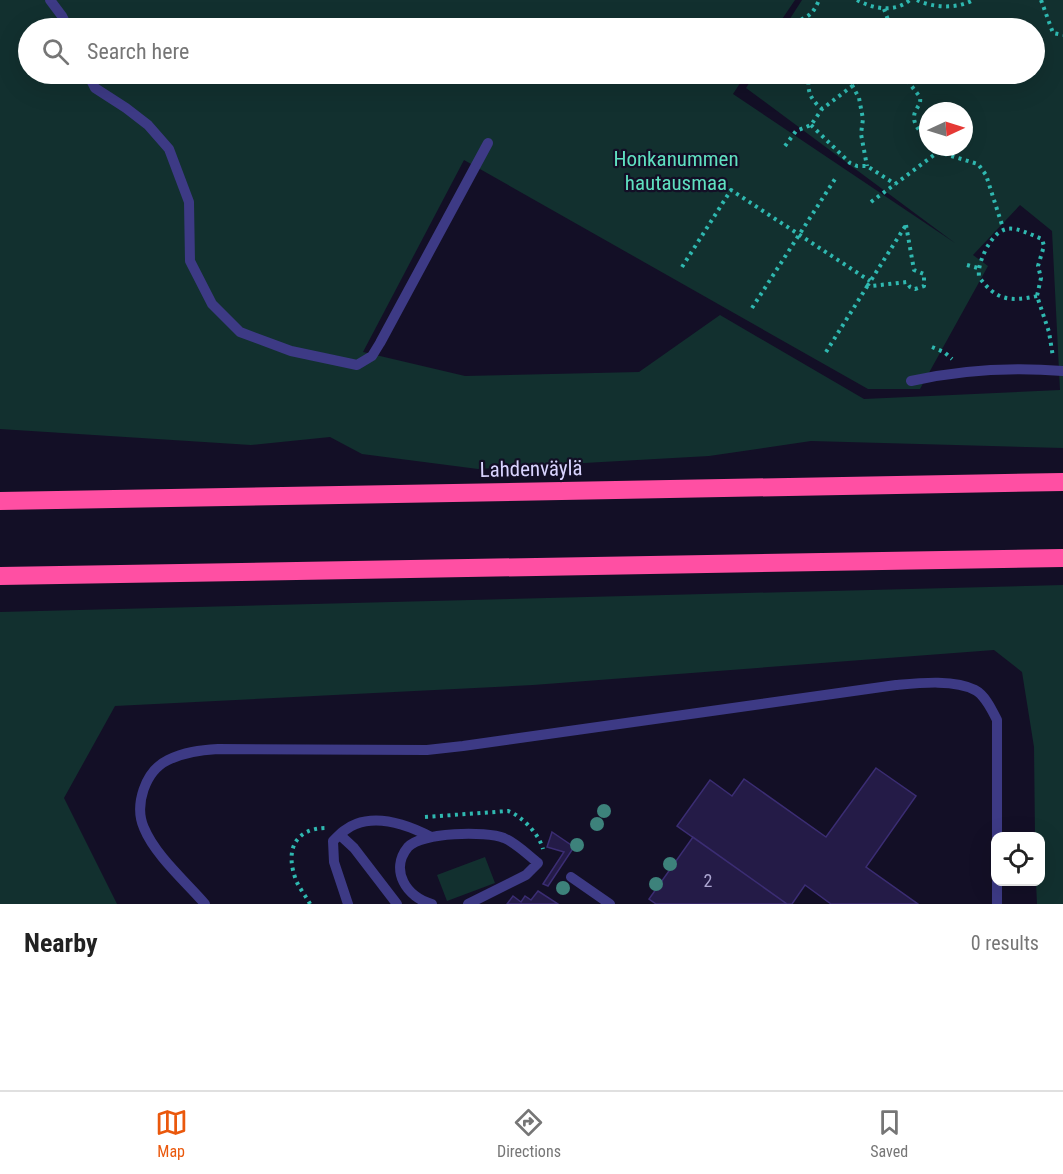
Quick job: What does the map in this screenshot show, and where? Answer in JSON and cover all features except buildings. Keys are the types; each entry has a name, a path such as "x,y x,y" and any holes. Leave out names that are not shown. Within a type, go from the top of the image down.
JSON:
{"highway":[{"name":"Lahdenväylä","path":"0,501 1063,482"},
{"path":"0,576 1063,558"}],"lane":[{"path":"51,0 63,18"},
{"path":"92,84 94,88 148,125 169,149 189,202 190,261 212,304 240,332 291,351 357,365 372,356 380,343 488,142"},
{"path":"911,381 939,375 999,369 1063,370"},
{"path":"205,904 160,853 144,828 140,807 143,790 150,778 166,761 190,752 218,748 439,749 896,685 927,683 957,685 976,690 989,705 997,720 997,832"},
{"path":"348,904 334,862 333,841 346,829 358,823 386,821 431,837"},
{"path":"340,835 354,848 397,904"},
{"path":"432,904 421,901 401,879 401,861 409,847 419,840 431,837 484,835 504,838 538,862 526,875 468,904"},
{"path":"571,877 610,904"},
{"path":"997,886 997,904"}],"path":[{"path":"807,18 819,0"},
{"path":"857,0 884,9 896,7 910,0"},
{"path":"917,0 930,6 938,6 968,3 973,0"},
{"path":"1041,0 1053,33 1063,35"},
{"path":"884,9 887,18"},
{"path":"807,84 810,96 822,109"},
{"path":"910,84 920,97 920,102"},
{"path":"785,146 796,131 811,125 822,109 852,85 859,98 863,119 861,134 867,166"},
{"path":"919,106 915,112 915,122 919,129"},
{"path":"811,125 844,158 857,166 867,166 895,184"},
{"path":"871,202 933,156"},
{"path":"951,156 978,164 986,175 1003,228"},
{"path":"752,308 835,179"},
{"path":"682,267 731,190 800,234 869,283 907,282 915,289 924,286 924,274 914,270 906,225 869,283 826,352"},
{"path":"1037,296 1021,300 997,296 979,277 978,268 992,240 1003,228 1016,228 1041,239 1044,246 1038,266 1041,278 1037,296 1049,332 1053,359"},
{"path":"967,265 978,268"},
{"path":"932,347 959,362"},
{"path":"310,904 296,879 292,847 297,839 306,832 318,828 330,828 340,835"}],"green space":[{"name":"Honkanummen hautausmaa","path":"0,0 795,0 783,18 18,18 18,84 740,84 733,94 955,243 746,88 749,84 1045,84 1045,18 790,18 802,0 1063,0 1063,448 811,441 709,456 478,469 362,454 330,437 251,445 0,429","holes":["464,160 868,389 920,389 988,266 973,255 1020,205 1052,231 1060,390 864,399 720,315 639,372 465,376 363,352"]},
{"path":"1063,585 1063,904 1037,904 1036,886 1045,886 1045,832 1035,832 1034,747 1022,672 994,650 533,685 115,706 64,798 117,904 0,904 0,612"},
{"path":"485,857 495,883 447,901 437,875"}]}
